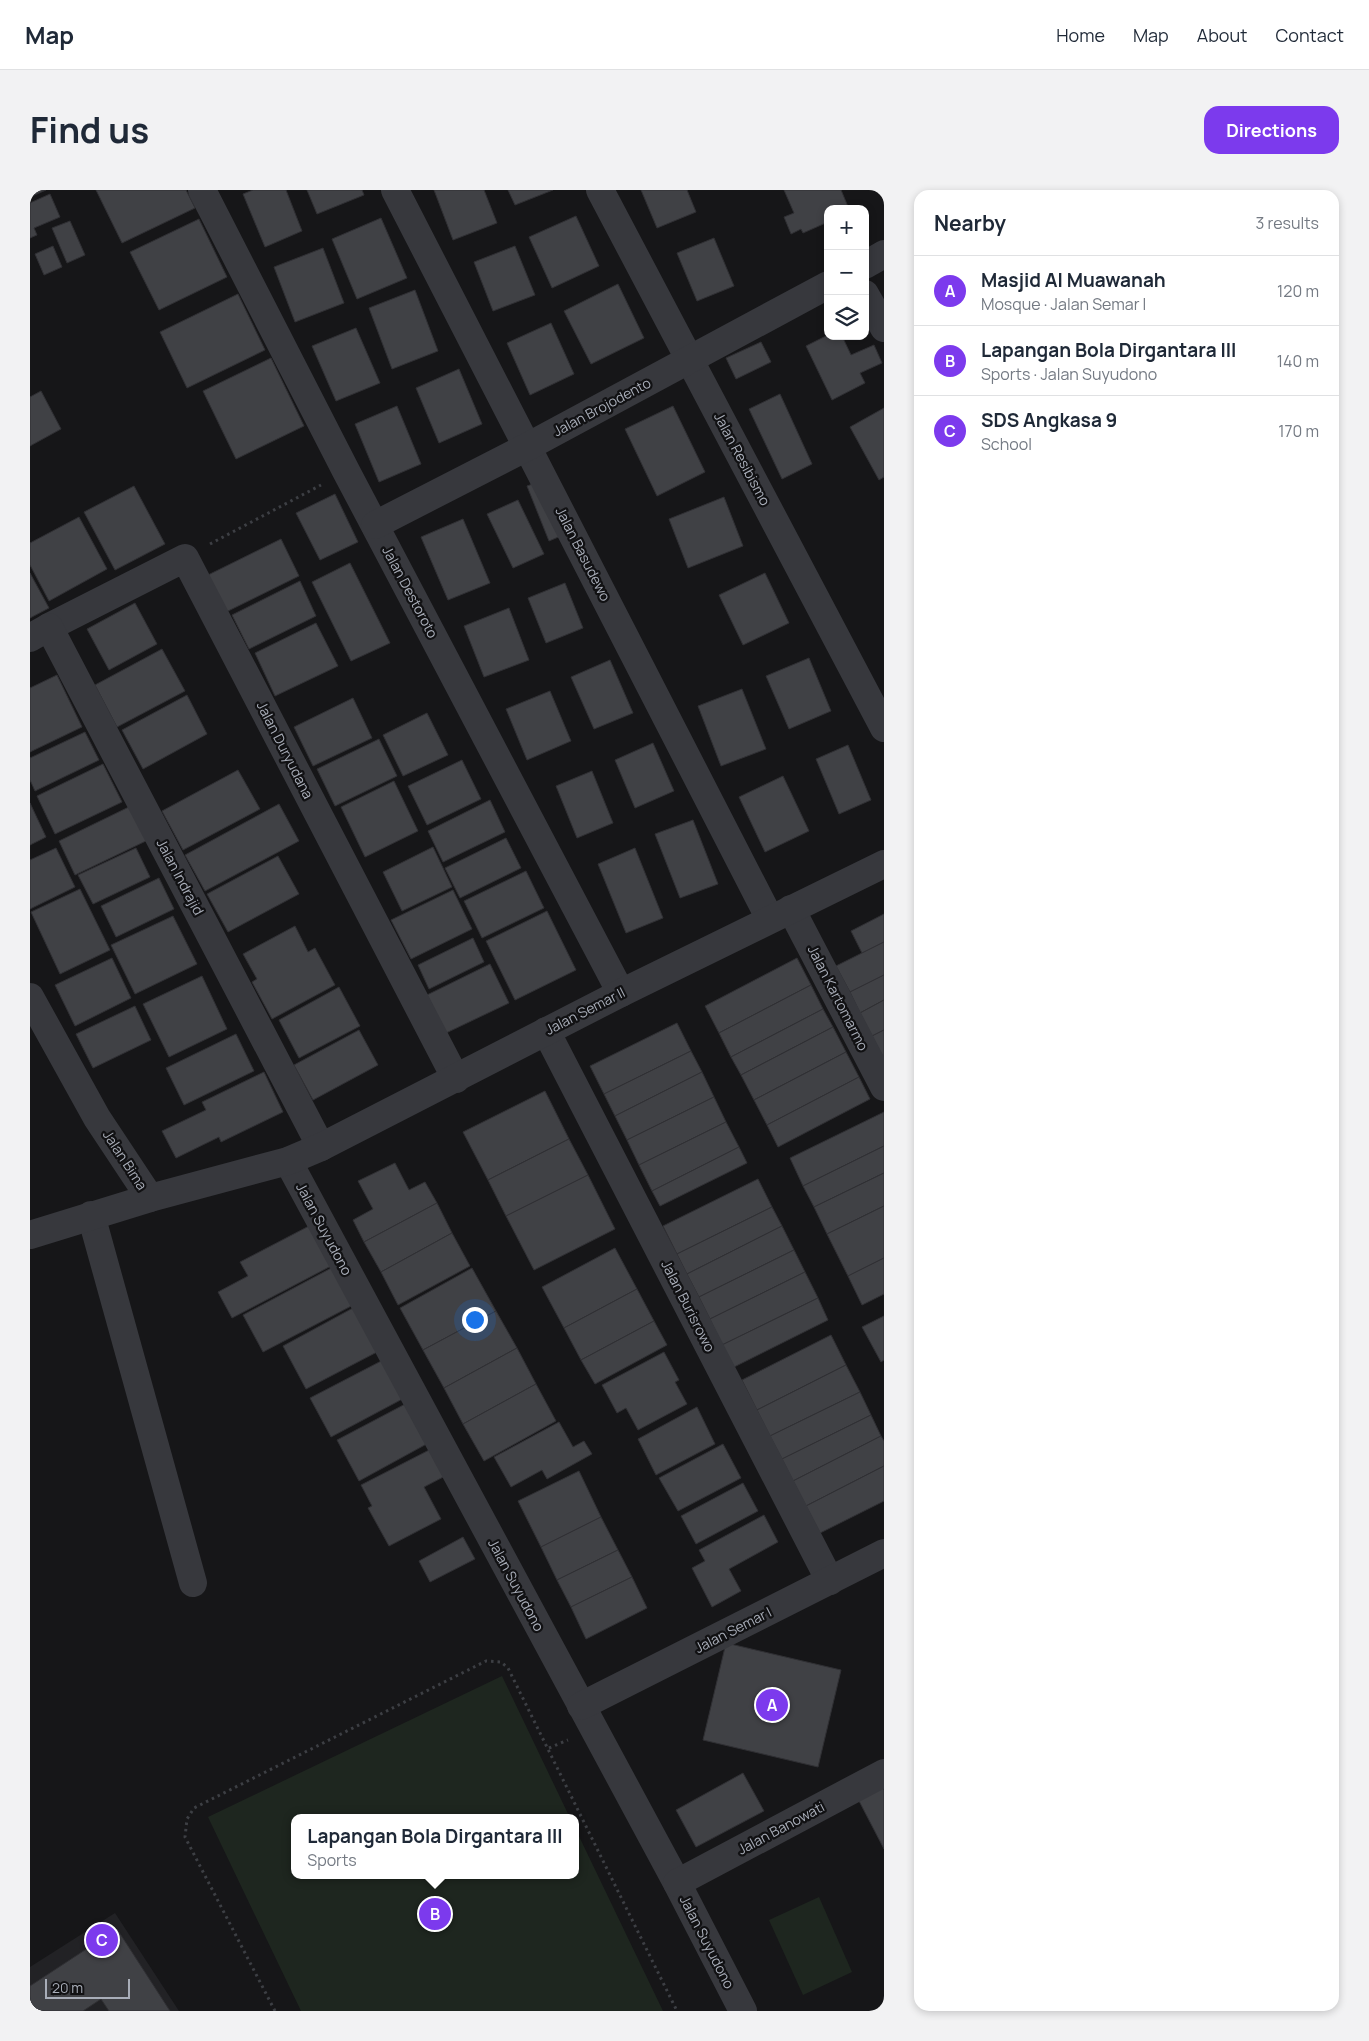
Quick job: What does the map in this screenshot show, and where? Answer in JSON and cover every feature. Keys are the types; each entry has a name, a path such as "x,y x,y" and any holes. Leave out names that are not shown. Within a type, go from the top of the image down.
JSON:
{"street":[{"name":"Jalan Destoroto","path":"202,190 346,471 621,993"},
{"name":"Jalan Basudewo","path":"395,190 528,447 781,914"},
{"name":"Jalan Resibismo","path":"600,190 884,728"},
{"path":"869,263 884,254"},
{"name":"Jalan Brojodento","path":"375,525 528,447 824,287"},
{"path":"866,295 884,328"},
{"path":"39,633 185,558"},
{"name":"Jalan Duryudana","path":"185,558 456,1079"},
{"name":"Jalan Indrajid","path":"39,633 321,1146"},
{"name":"Jalan Semar II","path":"288,1160 321,1146 456,1079 621,993 884,864"},
{"name":"Jalan Kartomarmo","path":"781,914 884,1087"},
{"name":"Jalan Bima","path":"30,997 97,1118 150,1198 288,1160"},
{"name":"Jalan Burisrowo","path":"546,1032 830,1581"},
{"name":"Jalan Suyudono","path":"288,1160 677,1883 743,2011"},
{"path":"30,1234 150,1198"},
{"path":"91,1215 193,1583"},
{"name":"Jalan Semar I","path":"582,1706 884,1553"},
{"name":"Jalan Banowati","path":"677,1883 884,1772"}],"path":[{"path":"185,558 346,471"},
{"path":"275,2011 185,1837 187,1819 194,1808 486,1661 501,1662 508,1668 677,2011"}],"shaded area":[{"path":"502,1676 568,1814 291,1814 291,1879 579,1879 579,1836 663,2011 301,2011 208,1817"},
{"path":"819,1897 852,1972 803,1995 769,1920"},
{"path":"115,1913 179,2011 30,2011 30,1967"}],"building":[{"path":"30,190 46,190 30,197"},
{"path":"96,190 186,190 195,208 122,243"},
{"path":"253,190 286,190 302,231 265,247 243,194"},
{"path":"307,190 362,190 364,195 317,214"},
{"path":"434,190 484,190 497,223 453,240"},
{"path":"508,190 553,190 515,205"},
{"path":"641,190 687,190 696,212 657,228"},
{"path":"784,190 841,190 847,205 824,205 824,224 803,233 801,229 791,234 784,217 794,213"},
{"path":"50,194 60,217 34,228 37,235 30,238 30,203"},
{"path":"576,216 599,266 552,288 529,237"},
{"path":"381,218 407,278 357,299 332,239"},
{"path":"199,219 227,277 159,310 130,252"},
{"path":"70,221 85,255 67,263 52,228"},
{"path":"714,238 734,286 697,301 677,253"},
{"path":"53,246 62,267 44,275 35,254"},
{"path":"515,246 535,295 493,311 474,262"},
{"path":"323,248 344,303 295,322 274,267"},
{"path":"618,284 644,338 591,364 564,311"},
{"path":"415,290 438,351 392,369 369,308"},
{"path":"238,294 265,350 187,388 160,332"},
{"path":"551,323 574,374 530,395 507,343"},
{"path":"356,328 380,383 336,401 312,346"},
{"path":"824,337 824,340 844,340 851,355 874,345 882,363 860,373 865,383 832,400 806,346"},
{"path":"761,342 771,362 736,379 726,358"},
{"path":"271,358 304,426 236,459 203,391"},
{"path":"459,369 482,424 439,443 416,388"},
{"path":"41,391 61,429 30,446 30,397"},
{"path":"780,394 812,464 782,479 749,409"},
{"path":"397,406 421,464 379,482 355,424"},
{"path":"673,406 705,472 657,496 625,429"},
{"path":"884,408 884,477 879,480 850,427"},
{"path":"541,481 563,535 549,541 527,486"},
{"path":"134,486 165,544 115,570 84,512"},
{"path":"335,494 358,542 320,560 296,513"},
{"path":"724,497 743,546 688,568 669,519"},
{"path":"518,500 544,554 513,568 487,514"},
{"path":"79,517 107,569 49,601 30,565 30,543"},
{"path":"463,519 490,583 448,600 421,537"},
{"path":"281,539 299,576 224,613 206,576"},
{"path":"350,563 390,643 351,661 312,582"},
{"path":"30,573 49,608 30,618"},
{"path":"765,573 789,623 743,645 719,595"},
{"path":"300,581 316,616 249,649 232,615"},
{"path":"565,583 583,628 546,643 528,598"},
{"path":"135,603 157,644 109,670 87,629"},
{"path":"509,608 529,660 484,677 464,626"},
{"path":"316,623 338,666 275,696 255,653"},
{"path":"162,649 185,691 117,727 95,685"},
{"path":"809,658 831,711 789,729 766,676"},
{"path":"610,660 633,713 594,729 571,677"},
{"path":"57,675 82,727 30,752 30,688"},
{"path":"742,689 766,749 721,766 698,706"},
{"path":"550,691 571,741 527,760 506,709"},
{"path":"187,695 207,734 143,769 122,730"},
{"path":"353,698 372,738 313,766 294,727"},
{"path":"427,713 448,755 403,776 383,735"},
{"path":"85,732 99,760 35,791 30,780 30,758"},
{"path":"379,739 397,776 335,806 317,769"},
{"path":"653,743 674,791 635,808 615,760"},
{"path":"848,745 871,800 839,814 816,759"},
{"path":"462,760 481,799 427,825 408,786"},
{"path":"103,764 122,802 55,834 37,796"},
{"path":"238,770 260,809 183,850 162,811"},
{"path":"592,771 613,823 577,838 556,786"},
{"path":"783,776 809,831 765,852 739,797"},
{"path":"394,781 418,831 365,857 341,807"},
{"path":"490,800 505,832 443,862 428,831"},
{"path":"30,803 46,837 30,845"},
{"path":"279,804 299,841 205,891 185,855"},
{"path":"133,805 150,839 75,875 59,841"},
{"path":"693,820 718,884 680,898 655,834"},
{"path":"506,838 521,868 460,898 445,868"},
{"path":"433,847 452,887 402,911 383,872"},
{"path":"56,848 75,887 30,909 30,860"},
{"path":"136,848 150,877 93,904 78,875"},
{"path":"635,848 663,918 626,933 598,864"},
{"path":"278,856 299,894 228,932 207,894"},
{"path":"526,871 544,908 482,938 464,901"},
{"path":"159,878 174,909 116,937 101,906"},
{"path":"80,889 110,950 60,974 31,912"},
{"path":"453,890 472,929 411,959 391,920"},
{"path":"547,911 576,970 515,1000 486,941"},
{"path":"884,914 884,942 862,953 851,931"},
{"path":"173,916 197,964 135,994 111,945"},
{"path":"295,926 308,952 315,948 335,985 272,1019 252,982 257,979 243,954"},
{"path":"473,938 484,962 429,989 418,965"},
{"path":"884,942 884,975 850,992 836,966"},
{"path":"112,958 131,998 75,1026 55,985"},
{"path":"797,958 811,985 719,1033 705,1006"},
{"path":"490,964 509,1003 446,1033 427,995"},
{"path":"884,975 884,1000 860,1013 850,992"},
{"path":"202,976 227,1029 169,1057 143,1004"},
{"path":"811,985 823,1009 731,1057 719,1033"},
{"path":"339,987 360,1026 299,1058 279,1020"},
{"path":"884,1000 884,1030 872,1036 860,1013"},
{"path":"135,1006 151,1040 93,1068 76,1034"},
{"path":"823,1009 833,1027 741,1075 731,1057"},
{"path":"677,1023 691,1051 604,1094 590,1066"},
{"path":"833,1027 846,1052 754,1100 741,1075"},
{"path":"359,1030 378,1065 313,1100 294,1065"},
{"path":"884,1030 884,1059 872,1036"},
{"path":"236,1034 254,1071 184,1105 166,1068"},
{"path":"691,1051 702,1072 615,1116 604,1094"},
{"path":"846,1052 859,1077 767,1125 754,1100"},
{"path":"264,1072 283,1112 221,1142 219,1137 176,1158 162,1131 206,1110 202,1102"},
{"path":"702,1072 714,1097 627,1140 615,1116"},
{"path":"859,1077 870,1099 778,1147 767,1125"},
{"path":"545,1091 569,1139 488,1180 463,1132"},
{"path":"714,1097 726,1122 639,1165 627,1140"},
{"path":"884,1112 884,1146 803,1186 790,1158"},
{"path":"726,1122 739,1147 652,1191 639,1165"},
{"path":"569,1139 588,1175 506,1216 488,1180"},
{"path":"884,1146 884,1173 814,1207 803,1186"},
{"path":"739,1147 747,1163 660,1206 652,1191"},
{"path":"395,1163 409,1190 425,1182 437,1203 364,1242 353,1220 373,1209 358,1181"},
{"path":"884,1173 884,1206 827,1234 814,1207"},
{"path":"588,1175 615,1229 534,1270 506,1216"},
{"path":"758,1179 772,1207 677,1254 663,1226"},
{"path":"437,1203 452,1233 381,1272 364,1242"},
{"path":"884,1206 884,1258 848,1276 827,1234"},
{"path":"772,1207 782,1226 687,1274 677,1254"},
{"path":"311,1225 331,1266 232,1318 218,1292 248,1276 240,1262"},
{"path":"782,1226 794,1250 699,1297 687,1274"},
{"path":"452,1233 470,1266 398,1305 381,1272"},
{"path":"615,1248 637,1289 564,1328 542,1287"},
{"path":"794,1250 805,1272 710,1319 699,1297"},
{"path":"884,1258 884,1294 862,1305 848,1276"},
{"path":"337,1265 357,1303 263,1352 243,1315"},
{"path":"472,1268 496,1311 423,1350 400,1308"},
{"path":"805,1272 818,1298 722,1345 710,1319"},
{"path":"637,1289 654,1321 581,1360 564,1328"},
{"path":"818,1298 828,1320 734,1367 722,1345"},
{"path":"353,1308 377,1352 306,1389 283,1346"},
{"path":"496,1311 517,1348 444,1388 423,1350"},
{"path":"884,1316 884,1360 881,1362 862,1327"},
{"path":"654,1321 667,1345 595,1384 581,1360"},
{"path":"831,1335 846,1365 757,1410 742,1380"},
{"path":"517,1348 536,1384 463,1424 444,1388"},
{"path":"664,1352 679,1380 675,1382 687,1404 638,1430 626,1408 617,1413 602,1385"},
{"path":"387,1358 408,1396 331,1437 310,1398"},
{"path":"846,1365 860,1392 770,1436 757,1410"},
{"path":"536,1384 556,1421 484,1461 463,1424"},
{"path":"860,1392 871,1415 782,1459 770,1436"},
{"path":"411,1401 432,1441 359,1481 337,1440"},
{"path":"697,1407 715,1444 656,1475 638,1439"},
{"path":"871,1415 881,1436 793,1481 782,1459"},
{"path":"559,1422 573,1447 584,1441 592,1454 547,1479 542,1470 511,1487 494,1457"},
{"path":"881,1436 884,1441 884,1466 806,1506 793,1481"},
{"path":"723,1444 741,1478 678,1511 659,1478"},
{"path":"435,1447 449,1474 424,1487 441,1519 389,1546 368,1508 372,1506 361,1485"},
{"path":"884,1466 884,1501 820,1533 806,1506"},
{"path":"579,1471 601,1517 541,1547 518,1501"},
{"path":"743,1483 758,1511 696,1544 681,1516"},
{"path":"764,1515 778,1542 729,1569 741,1591 712,1607 692,1568 705,1561 699,1550"},
{"path":"601,1517 618,1550 557,1580 541,1547"},
{"path":"463,1537 475,1559 430,1582 419,1561"},
{"path":"618,1550 632,1577 571,1607 557,1580"},
{"path":"632,1577 647,1608 586,1639 571,1607"},
{"path":"726,1643 841,1670 818,1767 703,1740"},
{"path":"743,1773 764,1811 696,1847 676,1810"},
{"path":"882,1786 884,1790 884,1849 858,1799"},
{"path":"117,1929 170,2011 109,2011 101,1999 83,2011 30,2011 30,1986"}],"place":[{"name":"Masjid Al Muawanah","path":"772,1705"},
{"name":"Lapangan Bola Dirgantara III","path":"435,1914"},
{"name":"SDS Angkasa 9","path":"102,1940"}]}
